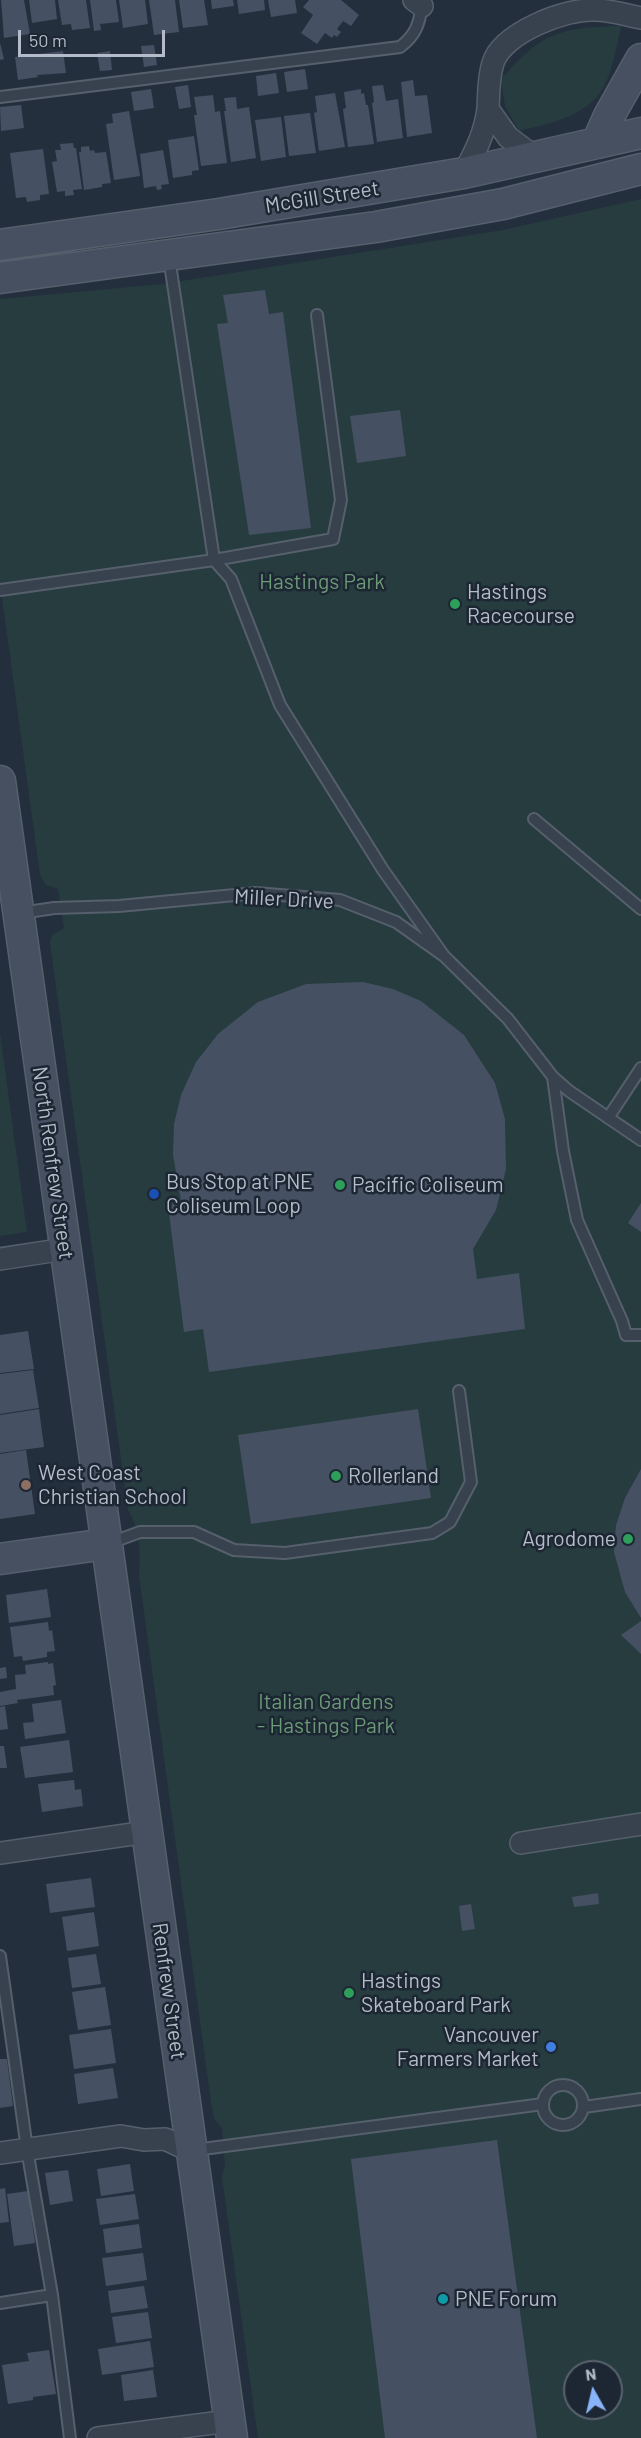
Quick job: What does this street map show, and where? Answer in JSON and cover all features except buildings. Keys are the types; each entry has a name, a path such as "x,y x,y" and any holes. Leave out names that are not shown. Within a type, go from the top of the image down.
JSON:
{"street":[{"path":"464,173 480,144 488,110 488,82 494,59 508,44 524,31 558,15 576,11 595,10 641,18"},
{"path":"597,143 609,116 641,59"},
{"path":"488,110 508,138 536,158"},
{"name":"McGill Street","path":"0,244 219,214 464,173 641,133"},
{"name":"McGill Street","path":"0,278 376,227 492,206 641,169"},
{"name":"North Renfrew Street","path":"0,781 9,915 65,1250 106,1544"},
{"path":"0,1259 65,1250"},
{"path":"0,1559 106,1544"},
{"name":"Renfrew Street","path":"106,1544 230,2429"},
{"path":"521,1843 641,1824"},
{"path":"0,1853 147,1832"},
{"path":"0,2153 121,2136 144,2140 165,2139 192,2151"},
{"path":"98,2438 230,2429"}],"lane":[{"path":"0,97 400,47 410,40 418,29 418,3"},
{"path":"169,256 214,560 231,579 280,705 383,870 444,956"},
{"path":"0,590 214,560 333,539 341,500 317,315"},
{"path":"534,819 641,909"},
{"name":"Miller Drive","path":"9,915 54,908 119,906 256,893 340,900 396,922 444,956 508,1019 554,1077 569,1091 641,1140"},
{"path":"608,1118 641,1068"},
{"path":"554,1077 563,1151 577,1220 626,1335 641,1335"},
{"path":"106,1544 141,1532 194,1532 234,1550 285,1553 432,1533 450,1522 471,1482 459,1391"},
{"path":"0,1956 4,2003 52,2295 70,2438"},
{"path":"566,2085 578,2091 584,2107 575,2122 561,2125 549,2119 543,2104 549,2090 566,2085"},
{"path":"584,2107 641,2099"},
{"path":"192,2151 543,2104"},
{"path":"0,2303 52,2295"}],"green space":[{"path":"621,26 607,80 601,92 592,102 570,116 519,131 505,106 501,80 515,64 540,43 553,36 582,28"},
{"name":"Hastings Park","path":"641,199 641,2438 258,2438 222,2177 225,2166 222,2128 214,2118 211,2102 139,1575 139,1541 128,1510 50,943 52,935 64,928 58,889 46,885 40,875 0,583 0,299 163,284 503,230"},
{"path":"0,1033 27,1232 0,1236"}],"place":[{"name":"Hastings Racecourse","path":"455,604"},
{"name":"Pacific Coliseum","path":"340,1185"},
{"name":"Bus Stop at PNE Coliseum Loop","path":"154,1194"},
{"name":"Rollerland","path":"336,1476"},
{"name":"West Coast Christian School","path":"26,1485"},
{"name":"Agrodome","path":"628,1539"},
{"name":"Hastings Skateboard Park","path":"349,1993"},
{"name":"Vancouver Farmers Market","path":"551,2047"},
{"name":"PNE Forum","path":"443,2299"}],"park label":[{"name":"Italian Gardens - Hastings Park","path":"326,1714"}]}
